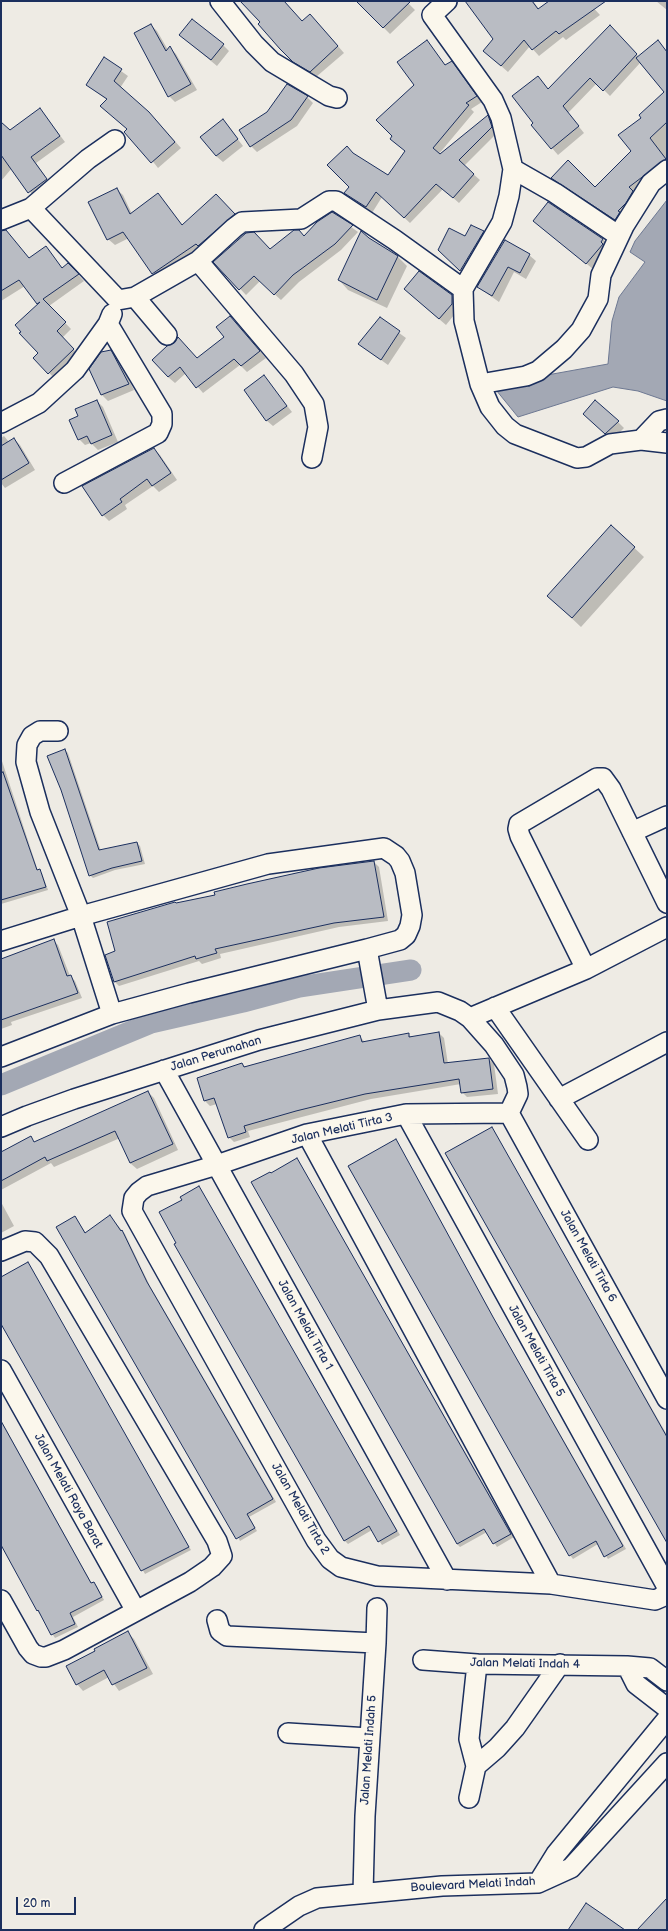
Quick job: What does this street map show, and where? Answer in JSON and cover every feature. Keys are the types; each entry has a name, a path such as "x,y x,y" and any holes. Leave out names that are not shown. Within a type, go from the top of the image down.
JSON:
{"street":[{"path":"220,1 254,44 272,62 329,96 337,98"},
{"path":"447,1 432,15 494,100 501,118 513,169 509,196 502,222 463,289 464,321 480,384 490,407 505,426 515,434 567,456 577,458 586,457 610,444 641,440 667,443"},
{"path":"1,220 30,208 88,159 115,140"},
{"path":"513,169 555,192 619,236"},
{"path":"480,384 526,376 538,371 564,349 581,330 598,299 600,275 619,236 650,183 667,170"},
{"path":"1,422 39,403 75,370 126,299 198,261 242,222 301,219 329,201 336,201 395,240 463,289"},
{"path":"30,208 126,299 167,335"},
{"path":"198,261 294,374 314,404 318,427 312,458"},
{"path":"64,483 158,433 162,424 162,414 108,324"},
{"path":"641,440 659,421 667,419"},
{"path":"58,731 40,732 32,736 27,744 26,762 40,812 81,916 112,1014"},
{"path":"586,969 520,836 518,829 519,824 597,778 603,778 612,789 667,903"},
{"path":"632,832 667,816"},
{"path":"1,941 81,916 268,864 384,848 396,856 400,861 405,873 412,915 410,926 406,935 400,940 368,953 189,993 112,1014 1,1057"},
{"path":"509,1113 518,1094 514,1075 494,1045 470,1018 586,969 667,927"},
{"path":"368,953 377,1003"},
{"name":"Jalan Perumahan","path":"1,1127 74,1099 377,1003 438,1002 460,1011 470,1018"},
{"path":"496,1007 588,1140"},
{"path":"559,1099 667,1042"},
{"name":"Jalan Melati Tirta 1","path":"164,1070 447,1580"},
{"name":"Jalan Melati Tirta 3","path":"181,1175 216,1166 307,1134 406,1114 509,1113"},
{"name":"Jalan Melati Tirta 6","path":"509,1113 667,1399"},
{"name":"Jalan Melati Tirta 5","path":"406,1114 667,1587"},
{"path":"307,1134 551,1584"},
{"name":"Jalan Melati Tirta 2","path":"181,1175 147,1186 138,1192 132,1204 132,1211 323,1552 330,1560 358,1572 378,1576 551,1584 655,1600 662,1597 666,1592 667,1587"},
{"path":"1,1251 25,1241 34,1242 49,1256 221,1551 222,1556 212,1567 190,1582 54,1655 41,1657 33,1654 28,1648 1,1600"},
{"name":"Jalan Melati Raya Barat","path":"1,1370 136,1611"},
{"name":"Jalan Melati Indah 5","path":"363,1893 369,1738 377,1608"},
{"path":"217,1620 220,1631 227,1636 376,1642"},
{"name":"Jalan Melati Indah 4","path":"423,1660 477,1664 627,1666 650,1668 667,1681"},
{"path":"469,1798 476,1766 469,1739 477,1664"},
{"path":"476,1766 497,1748 515,1728 560,1664"},
{"path":"627,1666 636,1684 667,1708"},
{"path":"538,1883 556,1854 667,1719"},
{"path":"288,1733 369,1738"},
{"name":"Boulevard Melati Indah","path":"264,1930 308,1902 327,1897 442,1886 538,1883 571,1868 667,1763"}],"shaded area":[{"path":"667,200 667,401 638,391 613,387 518,417 492,385 608,364 612,321 619,297 645,262 630,252 635,241"}],"building":[{"path":"240,1 284,1 302,21 310,14 338,46 310,72 293,62 280,49 258,24 260,22"},
{"path":"356,1 411,1 383,28"},
{"path":"465,1 532,1 538,9 549,1 606,1 559,34 556,31 532,50 524,40 501,66 483,51 493,39"},
{"path":"192,19 224,44 211,60 179,35"},
{"path":"151,24 166,51 170,46 191,84 168,97 134,33"},
{"path":"610,25 637,54 603,91 590,78 563,106 579,126 551,149 531,125 533,123 512,96 538,76 548,89"},
{"path":"427,40 445,65 452,61 477,96 466,103 469,105 433,148 440,154 488,115 492,127 459,160 474,174 453,198 436,184 404,218 376,192 366,207 344,193 349,187 327,165 347,146 353,153 388,175 405,151 390,139 392,136 376,120 414,85 397,62"},
{"path":"658,40 667,52 667,122 650,138 666,159 629,187 633,191 626,203 618,211 620,212 615,220 551,178 568,160 595,187 631,151 618,135 641,118 639,115 664,92 636,58"},
{"path":"104,57 122,69 114,81 149,112 175,142 151,163 124,132 127,129 100,106 107,99 86,85"},
{"path":"287,84 308,96 291,120 250,147 239,130 267,112"},
{"path":"40,108 60,136 31,157 47,179 28,193 1,155 1,122 10,130"},
{"path":"223,119 238,139 216,156 200,137"},
{"path":"117,188 130,214 158,193 182,225 216,194 235,214 198,246 196,244 152,274 123,232 107,240 88,202"},
{"path":"548,202 603,239 601,242 603,244 586,264 533,221"},
{"path":"332,212 353,225 335,244 293,275 274,295 254,276 239,290 213,262 246,233 254,232 270,249 294,230 299,230 304,236 317,222"},
{"path":"471,225 484,231 460,271 438,250 449,228 465,236"},
{"path":"6,230 29,258 46,246 62,268 68,263 79,274 43,299 66,322 57,331 74,349 48,374 33,358 38,353 19,333 21,332 15,325 40,302 37,304 19,280 1,291 1,231"},
{"path":"361,231 369,238 398,256 377,300 338,280"},
{"path":"505,240 530,254 520,273 508,267 492,296 477,287"},
{"path":"419,271 452,295 452,304 439,319 404,289"},
{"path":"230,316 260,351 241,366 234,359 196,388 180,367 168,377 152,360 167,346 174,343 178,337 197,358 224,337 216,327"},
{"path":"380,317 400,331 381,360 358,344"},
{"path":"111,350 129,384 101,395 89,369 101,352"},
{"path":"264,375 287,406 266,421 244,390"},
{"path":"97,400 112,435 91,444 87,436 78,440 69,420 78,416 75,409"},
{"path":"595,400 619,421 605,434 583,414"},
{"path":"14,438 29,463 1,480 1,446"},
{"path":"154,448 171,473 152,486 147,479 120,499 122,502 102,516 82,486"},
{"path":"611,525 635,547 572,618 547,596"},
{"path":"65,749 99,850 137,842 142,861 112,868 89,876 61,790 47,756"},
{"path":"3,772 37,870 40,869 46,887 1,900 1,773"},
{"path":"374,861 384,917 334,923 215,949 217,953 196,959 195,956 114,982 105,955 115,951 107,922 175,902 215,895 214,892 247,884 319,868"},
{"path":"54,939 67,976 71,975 78,993 1,1020 1,959"},
{"path":"439,1032 444,1063 489,1058 493,1089 461,1093 459,1079 365,1094 296,1111 244,1126 246,1132 228,1138 214,1098 204,1101 197,1078 242,1063 244,1067 360,1035 362,1042 409,1033 409,1037"},
{"path":"148,1091 173,1144 130,1163 115,1131 47,1161 45,1157 1,1181 1,1152 31,1136 34,1142"},
{"path":"492,1127 667,1437 667,1543 445,1153"},
{"path":"396,1139 493,1317 623,1546 604,1557 596,1541 569,1556 348,1166"},
{"path":"297,1158 511,1534 493,1544 484,1529 457,1544 251,1182 270,1172 271,1173"},
{"path":"199,1186 397,1531 378,1542 369,1526 344,1541 174,1244 176,1243 159,1212 182,1200 180,1197"},
{"path":"110,1215 121,1231 122,1230 147,1282 273,1499 247,1514 255,1528 236,1539 56,1227 75,1216 85,1233"},
{"path":"28,1262 189,1547 141,1571 1,1324 1,1277"},
{"path":"1,1421 91,1583 94,1582 102,1597 70,1613 75,1624 51,1635 1,1545"},
{"path":"128,1631 147,1668 112,1685 104,1670 76,1685 66,1666"},
{"path":"667,1898 667,1930 637,1930"},
{"path":"586,1903 605,1916 625,1930 568,1930"}],"waterway":[{"path":"1,1085 151,1023 243,1002 299,987 411,970"}]}
